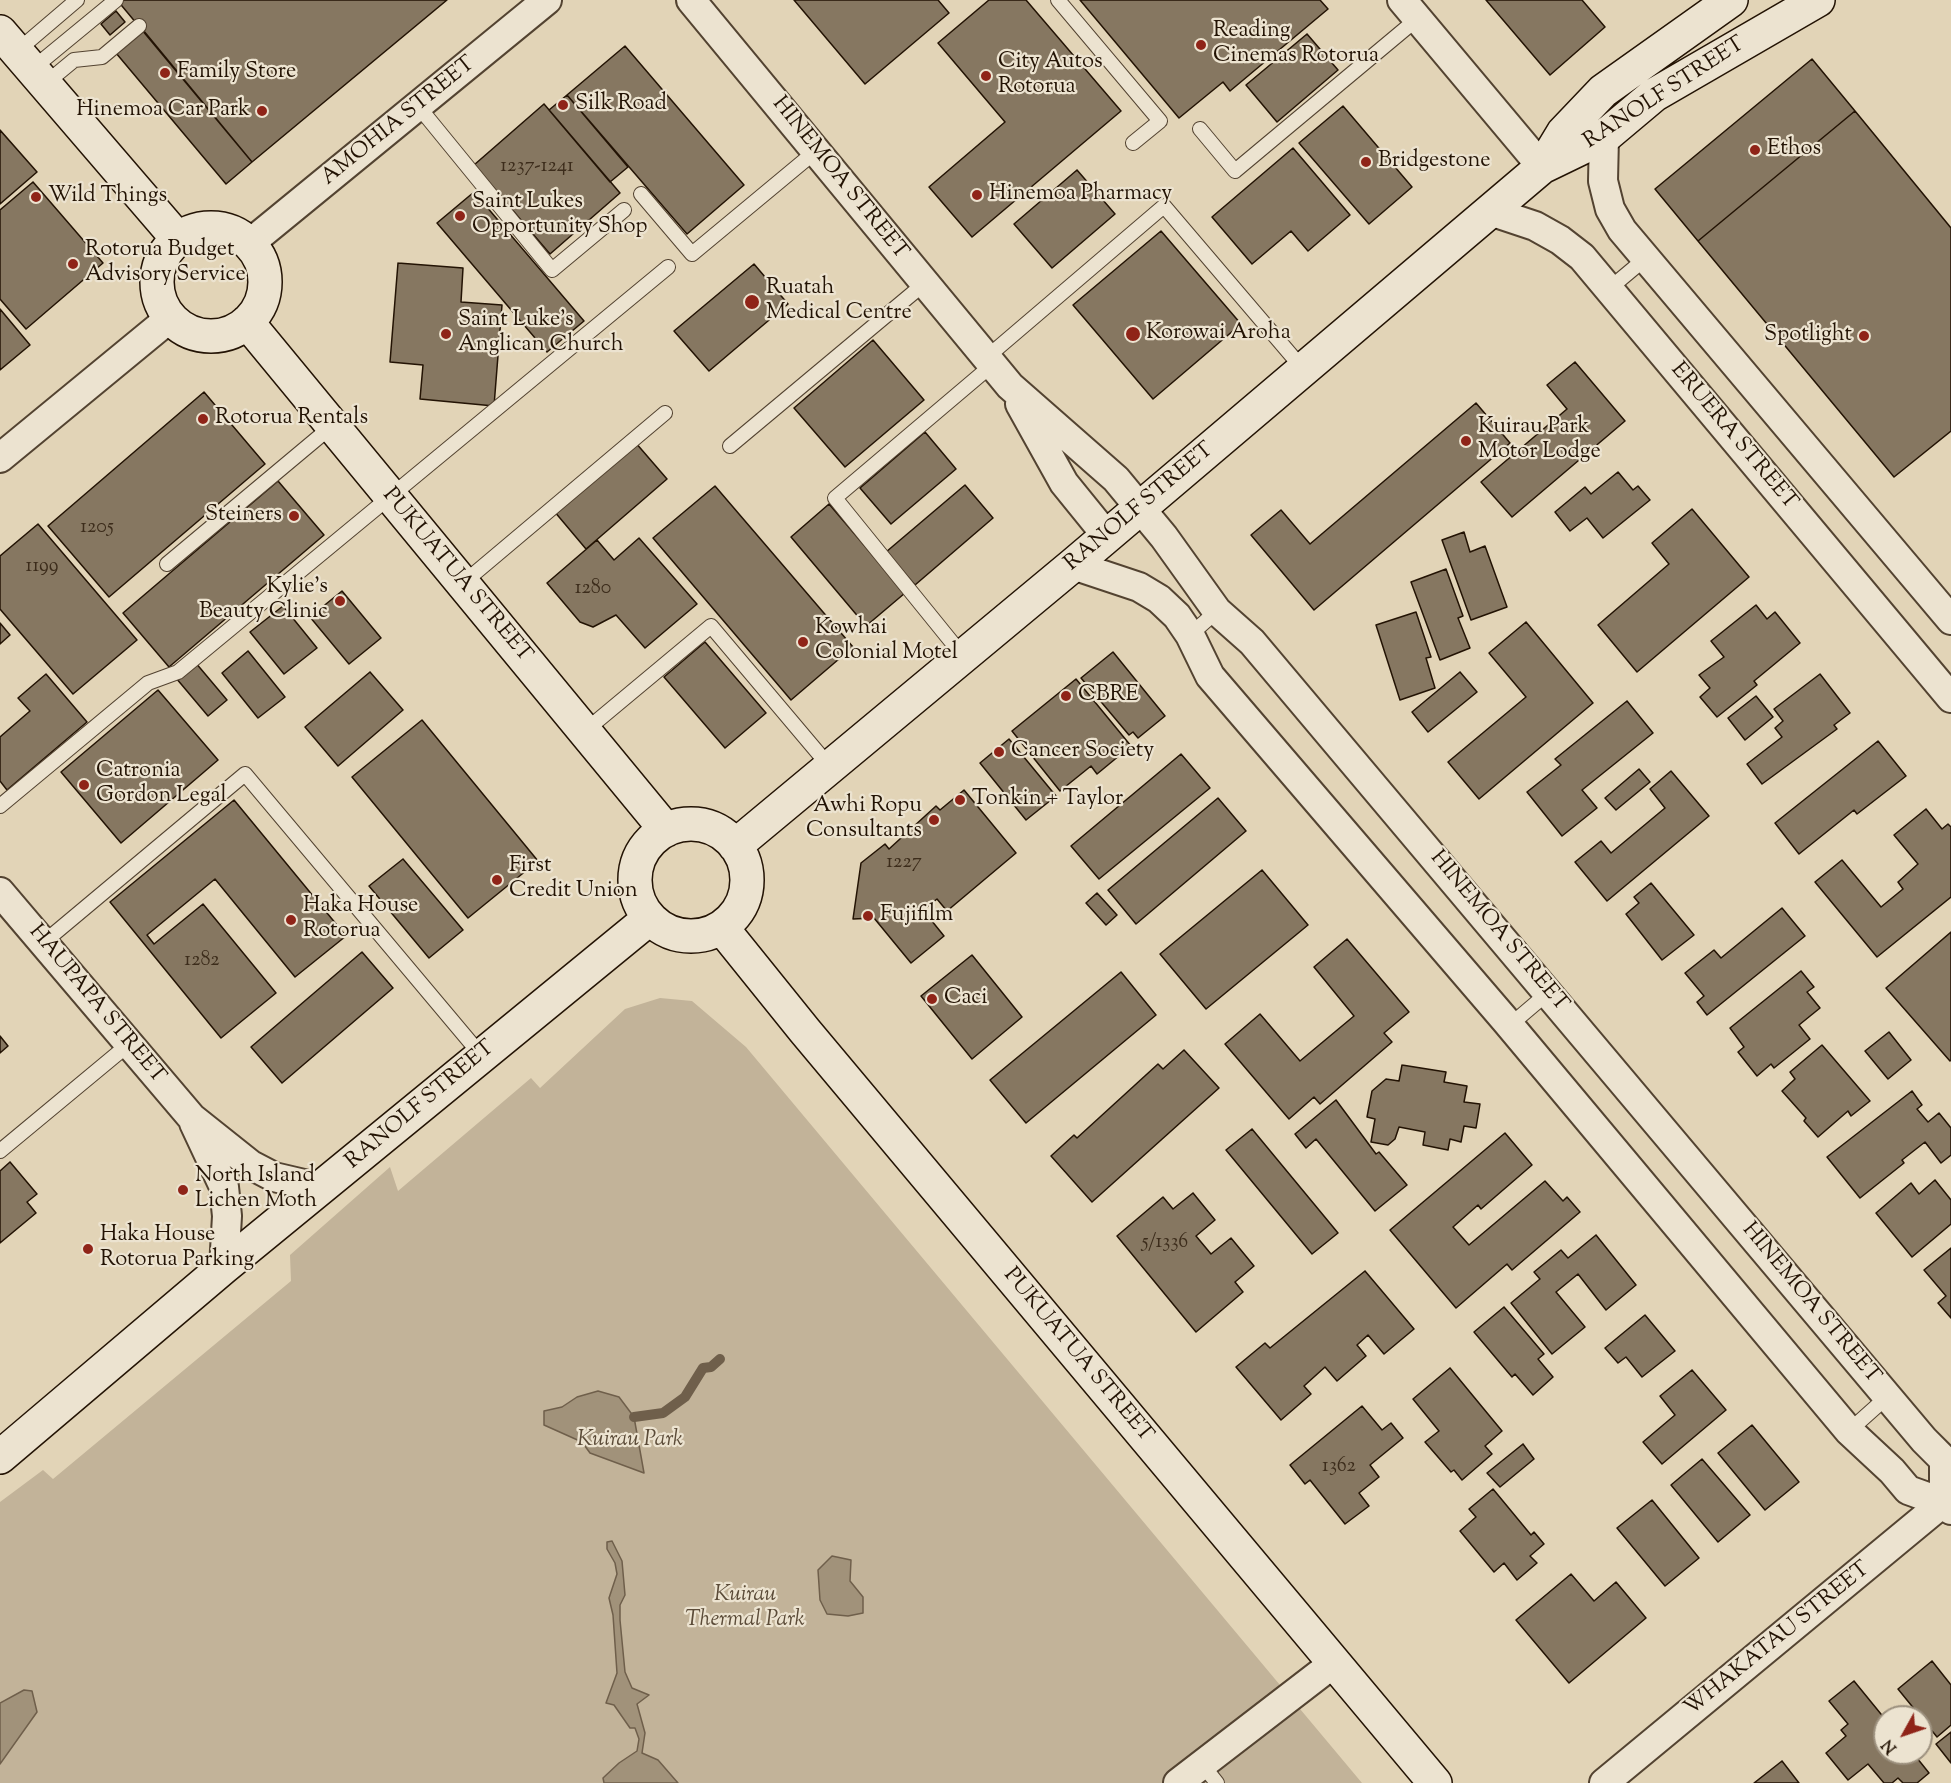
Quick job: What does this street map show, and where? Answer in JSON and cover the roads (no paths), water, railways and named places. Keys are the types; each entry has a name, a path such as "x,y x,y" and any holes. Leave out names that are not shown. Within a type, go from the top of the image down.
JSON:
{"main road":[{"name":"RANOLF STREET","path":"1542,167 1563,133 1603,91 1731,0"},
{"name":"RANOLF STREET","path":"735,846 1073,565 1542,167 1604,137 1654,95 1818,0"},
{"path":"23,60 178,239"},
{"path":"214,228 227,230 249,244 260,258 265,275 264,293 258,309 235,331 208,336 180,327 170,318 161,303 156,286 158,268 165,252 178,239 188,232 214,228"},
{"name":"PUKUATUA STREET","path":"247,322 666,830"},
{"path":"689,824 704,826 720,832 735,846 747,871 747,887 743,903 735,916 722,927 698,936 684,936 659,927 650,918 636,890 635,874 639,859 647,845 666,830 689,824"},
{"name":"RANOLF STREET","path":"0,1457 224,1267 650,918"},
{"name":"PUKUATUA STREET","path":"722,927 805,1032 1435,1783"}],"street":[{"name":"AMOHIA STREET","path":"249,244 547,0"},
{"name":"HINEMOA STREET","path":"691,0 996,370 1064,483 1107,536"},
{"path":"1410,9 1542,167"},
{"path":"1604,137 1603,181 1610,209 1622,230 1951,620"},
{"name":"ERUERA STREET","path":"1490,211 1535,226 1560,240 1582,257 1951,698"},
{"path":"0,458 170,318"},
{"name":"HINEMOA STREET","path":"996,370 1116,479 1217,611 1252,642 1550,992 1887,1397 1944,1460 1949,1503"},
{"path":"1073,565 1139,587 1165,604 1190,635 1210,676 1509,1026 1849,1431 1892,1471 1908,1490 1949,1503"},
{"name":"HAUPAPA STREET","path":"0,892 192,1118 251,1165 274,1177 321,1188"},
{"name":"HAUPAPA STREET","path":"192,1118 224,1187 227,1216 224,1267"},
{"name":"WHAKATAU STREET","path":"1604,1783 1949,1503"},
{"path":"1178,1783 1209,1774 1334,1663"}],"lane":[{"path":"23,60 77,0"},
{"path":"23,60 116,0"},
{"path":"1058,0 1160,121 1133,143"},
{"path":"1200,129 1235,171 1410,9"},
{"path":"23,60 74,60 102,57 140,26"},
{"path":"418,106 552,270 624,210"},
{"path":"642,194 692,254 816,151"},
{"path":"963,656 835,498 996,370 1164,206 1303,369"},
{"path":"1609,289 1646,258"},
{"path":"0,806 148,683 178,672 668,267"},
{"path":"730,446 925,283"},
{"path":"462,584 665,413"},
{"path":"167,564 332,426"},
{"path":"1190,635 1217,611"},
{"path":"585,732 711,626 830,767"},
{"path":"43,943 245,774 481,1055"},
{"path":"1509,1026 1550,992"},
{"path":"0,1151 129,1044"},
{"path":"1849,1431 1887,1397"}],"waterway":[{"path":"634,1417 663,1413 685,1397 703,1368 711,1367 720,1359"}],"place":[{"name":"Reading Cinemas Rotorua","path":"1201,45"},
{"name":"Family Store","path":"165,73"},
{"name":"City Autos Rotorua","path":"986,76"},
{"name":"Silk Road","path":"563,105"},
{"name":"Hinemoa Car Park","path":"262,111"},
{"name":"Ethos","path":"1755,150"},
{"name":"Bridgestone","path":"1366,162"},
{"name":"Hinemoa Pharmacy","path":"977,195"},
{"name":"Wild Things","path":"36,197"},
{"name":"Saint Lukes Opportunity Shop","path":"460,216"},
{"name":"Rotorua Budget Advisory Service","path":"73,264"},
{"name":"Ruatah Medical Centre","path":"752,302"},
{"name":"Saint Luke's Anglican Church","path":"446,334"},
{"name":"Korowai Aroha","path":"1133,334"},
{"name":"Spotlight","path":"1864,336"},
{"name":"Rotorua Rentals","path":"203,419"},
{"name":"Kuirau Park Motor Lodge","path":"1466,441"},
{"name":"Steiners","path":"294,516"},
{"name":"Kylie's Beauty Clinic","path":"340,601"},
{"name":"Kowhai Colonial Motel","path":"803,642"},
{"name":"CBRE","path":"1066,696"},
{"name":"Cancer Society","path":"999,752"},
{"name":"Catronia Gordon Legal","path":"84,785"},
{"name":"Tonkin + Taylor","path":"960,800"},
{"name":"Awhi Ropu Consultants","path":"934,820"},
{"name":"First Credit Union","path":"497,880"},
{"name":"Fujifilm","path":"868,916"},
{"name":"Haka House Rotorua","path":"291,920"},
{"name":"Caci","path":"932,999"},
{"name":"North Island Lichen Moth","path":"183,1190"},
{"name":"Haka House Rotorua Parking","path":"88,1249"}],"park label":[{"name":"Kuirau Park","path":"630,1441"},
{"name":"Kuirau Thermal Park","path":"745,1608"}]}
